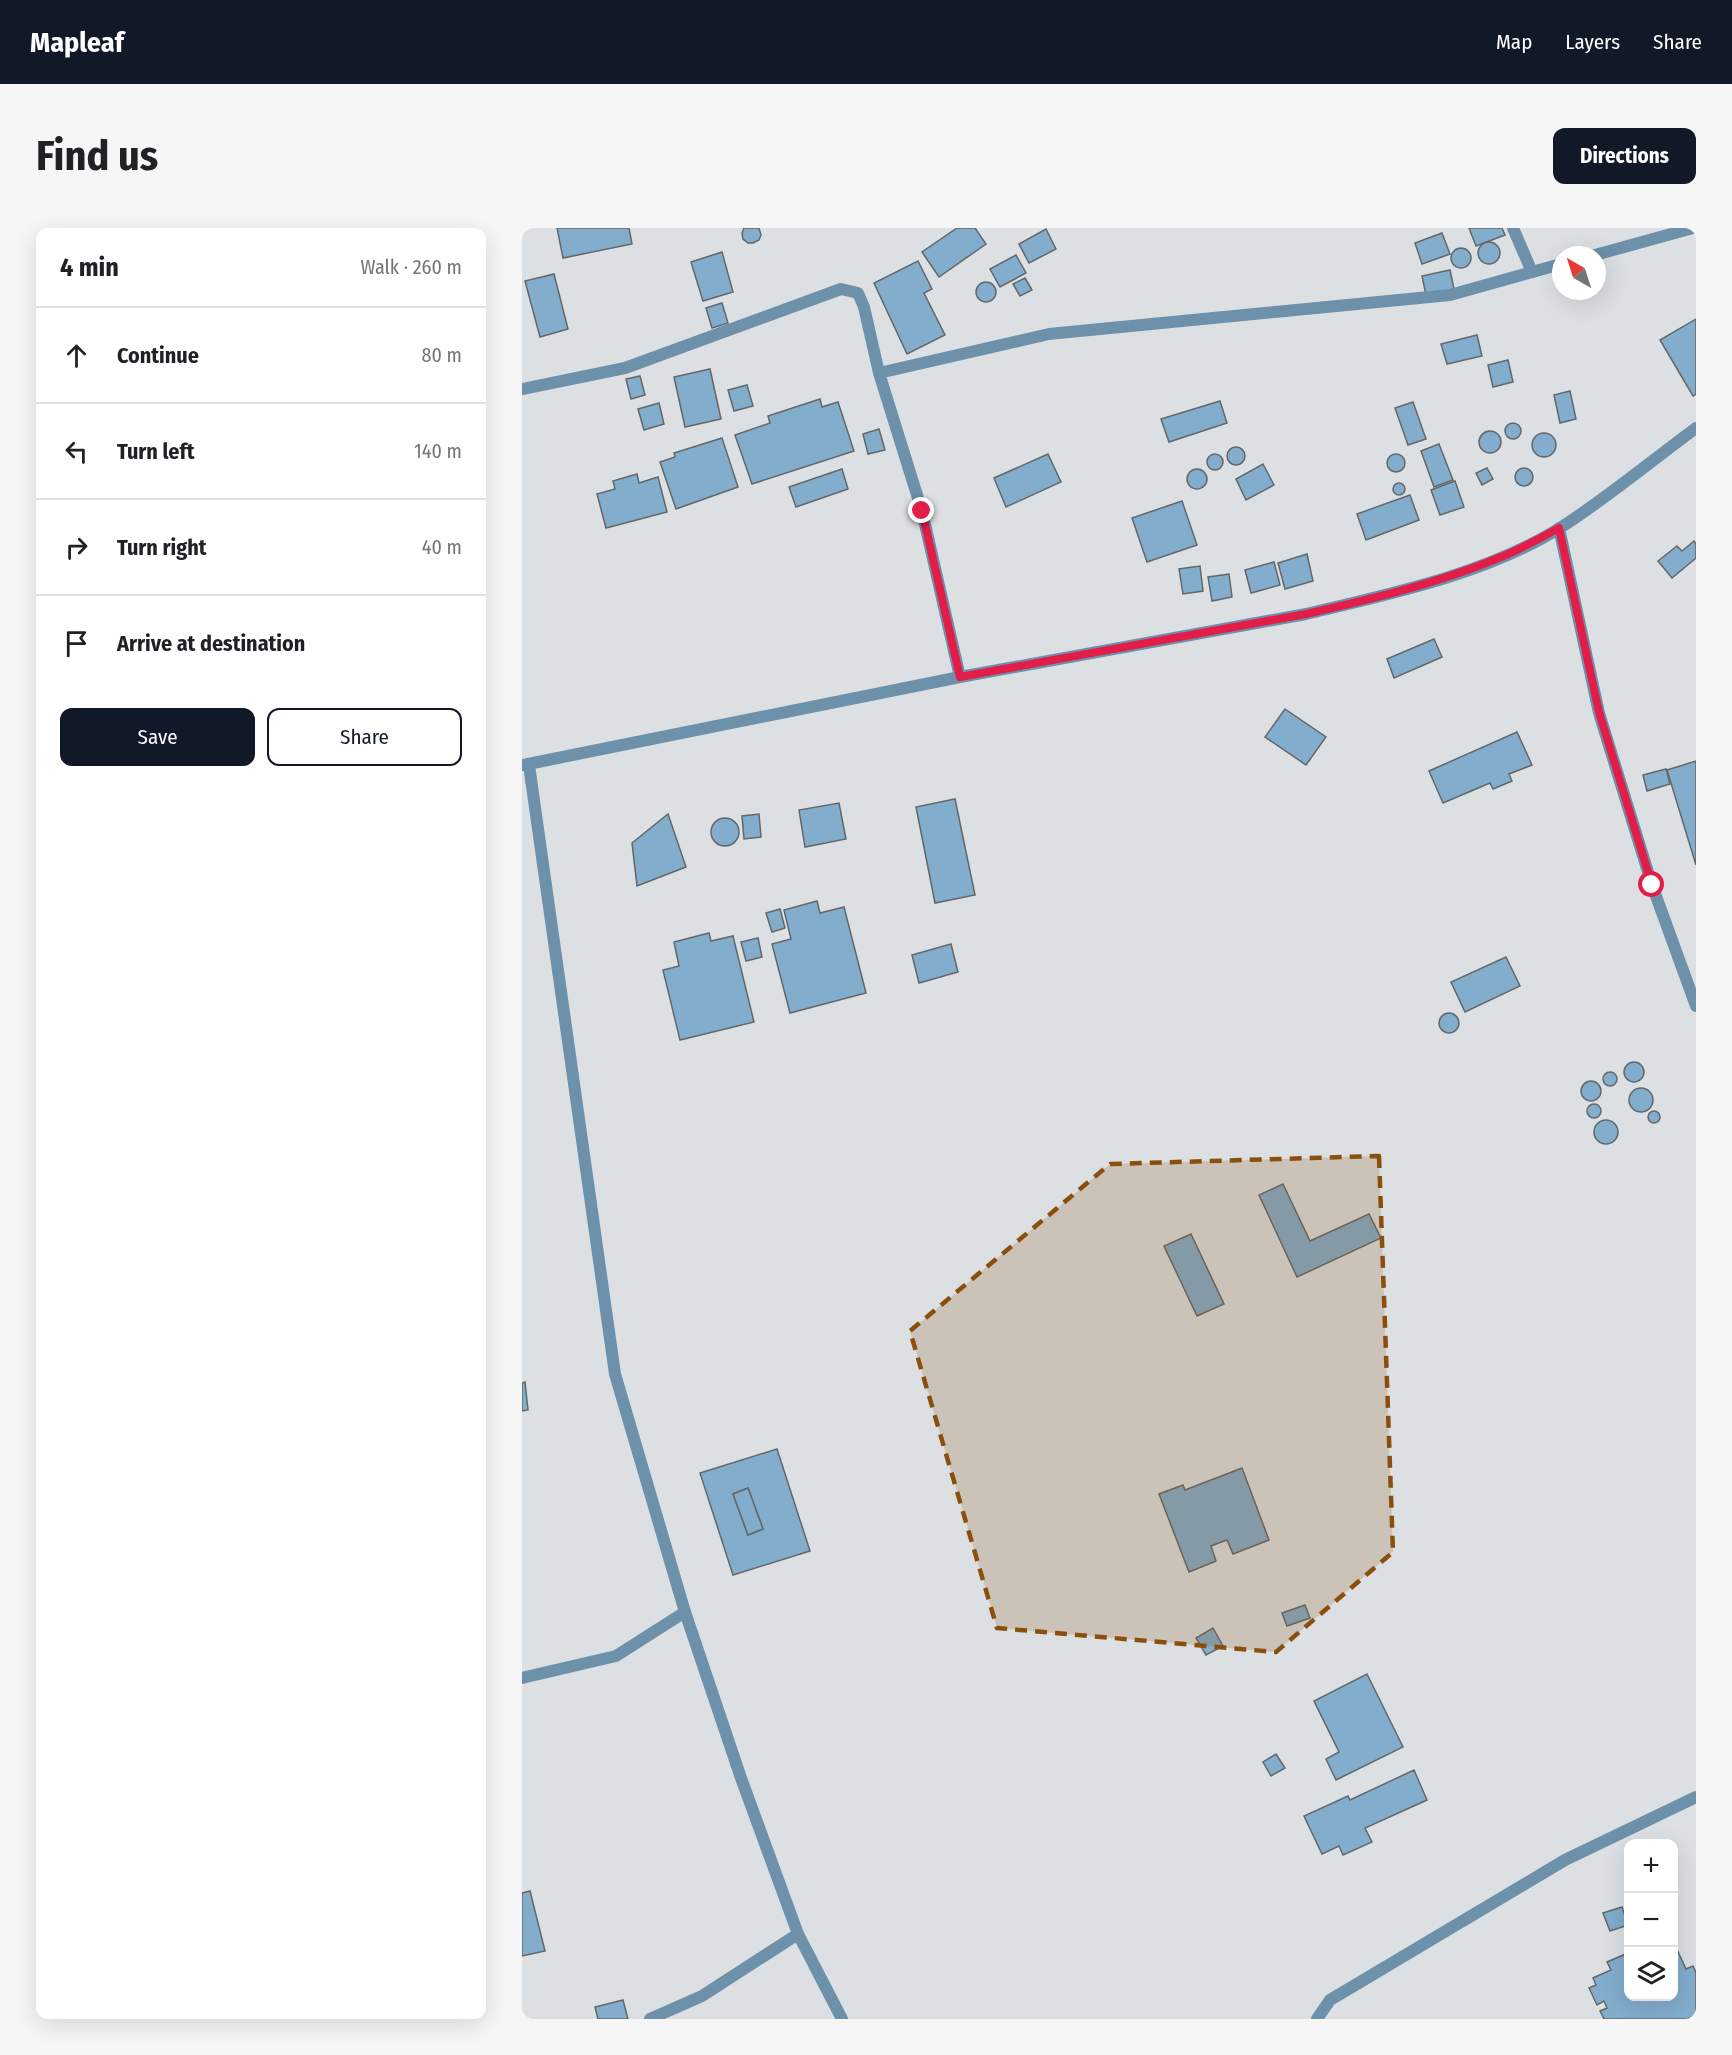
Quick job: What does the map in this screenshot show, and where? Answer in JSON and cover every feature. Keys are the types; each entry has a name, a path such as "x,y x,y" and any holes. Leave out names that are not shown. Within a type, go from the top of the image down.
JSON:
{"street":[{"path":"1513,228 1532,272"},
{"path":"1606,252 1693,228"},
{"path":"879,373 1048,334 1450,295 1552,266"},
{"path":"522,388 625,368 841,289 858,293 864,307 879,373 922,511 960,677"},
{"path":"842,2019 798,1934 741,1779 685,1612 615,1374 525,765 960,677 1306,614 1359,602 1443,578 1502,557 1559,528 1696,428"},
{"path":"1559,528 1599,712 1652,885 1696,1006"},
{"path":"522,1678 616,1656 685,1612"},
{"path":"1317,2019 1330,2000 1555,1866 1696,1797"},
{"path":"650,2019 702,1996 798,1934"}],"highlighted area":[{"path":"1379,1156 1393,1552 1276,1652 997,1628 910,1331 1110,1164"}],"building":[{"path":"557,228 629,228 632,244 563,258"},
{"path":"744,228 759,228 761,235 759,240 748,243 743,239"},
{"path":"957,228 975,228 986,244 939,277 922,252"},
{"path":"1469,228 1502,228 1505,235 1476,246"},
{"path":"1046,229 1056,249 1029,263 1019,244"},
{"path":"1442,233 1450,254 1422,264 1415,243"},
{"path":"1489,242 1497,245 1500,253 1497,261 1489,264 1481,261 1478,253 1481,245"},
{"path":"1461,248 1468,251 1471,258 1468,265 1461,268 1454,265 1451,258 1454,251"},
{"path":"722,252 733,292 703,301 691,262"},
{"path":"1016,255 1026,273 1000,287 990,269"},
{"path":"918,261 932,289 924,293 945,335 907,354 874,283"},
{"path":"1450,270 1454,289 1426,295 1422,276"},
{"path":"554,274 568,329 540,337 525,281"},
{"path":"1025,278 1032,290 1020,296 1013,284"},
{"path":"986,282 993,285 996,292 993,299 986,302 979,299 976,292 979,285"},
{"path":"722,303 728,323 712,328 706,308"},
{"path":"1696,319 1696,394 1693,396 1660,340"},
{"path":"1477,335 1482,356 1447,364 1441,344"},
{"path":"1508,360 1513,382 1493,387 1488,365"},
{"path":"710,369 721,419 685,427 674,377"},
{"path":"640,376 645,395 631,399 626,379"},
{"path":"747,385 753,406 734,411 728,390"},
{"path":"1570,391 1576,419 1560,423 1554,395"},
{"path":"820,399 822,407 838,402 854,451 752,484 735,435 770,423 768,416"},
{"path":"1220,401 1227,423 1169,442 1161,419"},
{"path":"1413,402 1426,439 1408,445 1395,408"},
{"path":"659,403 664,424 644,430 638,409"},
{"path":"1513,423 1521,431 1513,439 1505,431"},
{"path":"879,429 885,450 868,454 863,434"},
{"path":"1490,431 1500,438 1501,442 1494,452 1490,453 1480,446 1479,442 1486,432"},
{"path":"1544,433 1549,434 1555,440 1555,450 1549,456 1544,457 1539,456 1533,450 1532,445 1533,440 1539,434"},
{"path":"722,438 738,487 676,509 660,462 675,457 674,453"},
{"path":"1439,444 1453,480 1434,487 1421,451"},
{"path":"1232,447 1240,447 1245,452 1243,463 1232,465 1227,460 1227,452"},
{"path":"1048,454 1061,482 1006,507 994,478"},
{"path":"1215,454 1221,456 1223,462 1221,468 1215,470 1209,468 1207,462 1209,456"},
{"path":"1396,454 1402,457 1405,463 1402,469 1396,472 1390,469 1387,463 1390,457"},
{"path":"1263,464 1274,485 1246,500 1236,479"},
{"path":"1487,468 1493,479 1482,485 1476,473"},
{"path":"1524,468 1530,471 1533,477 1530,483 1524,486 1518,483 1515,477 1518,471"},
{"path":"842,469 848,489 796,507 789,487"},
{"path":"1197,469 1204,472 1207,479 1204,486 1197,489 1190,486 1187,479 1190,472"},
{"path":"637,474 639,483 658,477 667,512 606,528 597,494 615,489 613,481"},
{"path":"1455,481 1464,507 1440,515 1431,490"},
{"path":"1399,483 1405,489 1399,495 1393,489"},
{"path":"1410,495 1419,520 1366,540 1357,514"},
{"path":"1182,501 1197,545 1147,562 1132,518"},
{"path":"1694,541 1696,558 1672,578 1658,561 1677,546 1682,551"},
{"path":"1307,554 1313,581 1285,589 1278,563"},
{"path":"1274,562 1280,585 1251,593 1245,570"},
{"path":"1200,566 1203,591 1183,594 1179,569"},
{"path":"1229,574 1232,597 1212,601 1208,577"},
{"path":"1434,639 1442,657 1394,678 1387,659"},
{"path":"1285,709 1326,737 1306,765 1265,737"},
{"path":"1517,732 1532,765 1509,774 1512,781 1493,789 1490,783 1443,803 1429,771"},
{"path":"1696,761 1696,865 1667,770"},
{"path":"1666,769 1670,784 1647,791 1643,775"},
{"path":"955,799 975,895 935,903 916,807"},
{"path":"839,803 846,839 805,847 799,810"},
{"path":"668,814 686,867 637,886 632,843"},
{"path":"759,814 761,837 744,839 742,816"},
{"path":"725,818 735,822 739,832 735,842 725,846 715,842 711,832 715,822"},
{"path":"817,901 820,913 844,907 866,993 790,1013 772,944 791,939 784,910"},
{"path":"780,909 785,928 772,932 766,913"},
{"path":"709,933 711,941 733,936 754,1022 680,1040 663,970 679,966 674,942"},
{"path":"758,938 762,957 746,961 741,942"},
{"path":"951,944 958,972 919,983 912,955"},
{"path":"1506,957 1520,986 1465,1012 1451,982"},
{"path":"1449,1013 1456,1016 1459,1023 1456,1030 1449,1033 1442,1030 1439,1023 1442,1016"},
{"path":"1630,1062 1638,1062 1644,1068 1644,1076 1638,1082 1630,1082 1624,1076 1624,1068"},
{"path":"1607,1072 1613,1072 1617,1079 1613,1086 1607,1086 1603,1082 1603,1076"},
{"path":"1587,1081 1595,1081 1601,1087 1601,1095 1595,1101 1587,1101 1581,1095 1581,1087"},
{"path":"1641,1088 1650,1091 1653,1100 1650,1109 1641,1112 1632,1109 1629,1100 1632,1091"},
{"path":"1591,1104 1597,1104 1601,1111 1597,1118 1591,1118 1587,1114 1587,1108"},
{"path":"1656,1111 1659,1112 1659,1122 1652,1123 1649,1122 1648,1115 1649,1112"},
{"path":"1606,1120 1611,1121 1617,1127 1617,1137 1611,1143 1606,1144 1601,1143 1595,1137 1594,1132 1595,1127 1601,1121"},
{"path":"1283,1184 1310,1241 1369,1214 1381,1238 1297,1277 1259,1195"},
{"path":"1191,1234 1224,1304 1197,1316 1164,1246"},
{"path":"525,1382 528,1410 522,1411 522,1383"},
{"path":"777,1449 810,1551 733,1575 700,1473","holes":["748,1488 763,1529 748,1535 733,1494"]},
{"path":"1242,1468 1269,1540 1233,1554 1227,1540 1211,1546 1216,1561 1189,1572 1159,1494 1183,1485 1185,1490"},
{"path":"748,1488 763,1529 748,1535 733,1494"},
{"path":"1305,1605 1310,1618 1287,1626 1282,1613"},
{"path":"1213,1628 1223,1646 1206,1655 1196,1638"},
{"path":"1367,1674 1403,1747 1336,1780 1326,1759 1339,1752 1314,1701"},
{"path":"1276,1754 1285,1768 1271,1776 1263,1762"},
{"path":"1414,1770 1427,1800 1365,1828 1372,1842 1343,1855 1339,1846 1322,1854 1304,1816 1348,1796 1350,1800"},
{"path":"530,1891 545,1951 522,1956 522,1893"},
{"path":"1622,1907 1624,1926 1610,1931 1603,1913"},
{"path":"1678,1952 1686,1969 1693,1966 1696,1973 1696,2015 1687,2019 1604,2019 1600,2011 1607,2008 1604,2001 1597,2005 1589,1988 1596,1985 1593,1978 1611,1970 1607,1962 1624,1955 1624,2001 1678,2001"},
{"path":"623,2000 628,2019 598,2019 595,2007"}],"route":[{"path":"922,511 960,677 1306,614 1359,602 1443,578 1502,557 1559,528 1599,712 1652,885"}]}
